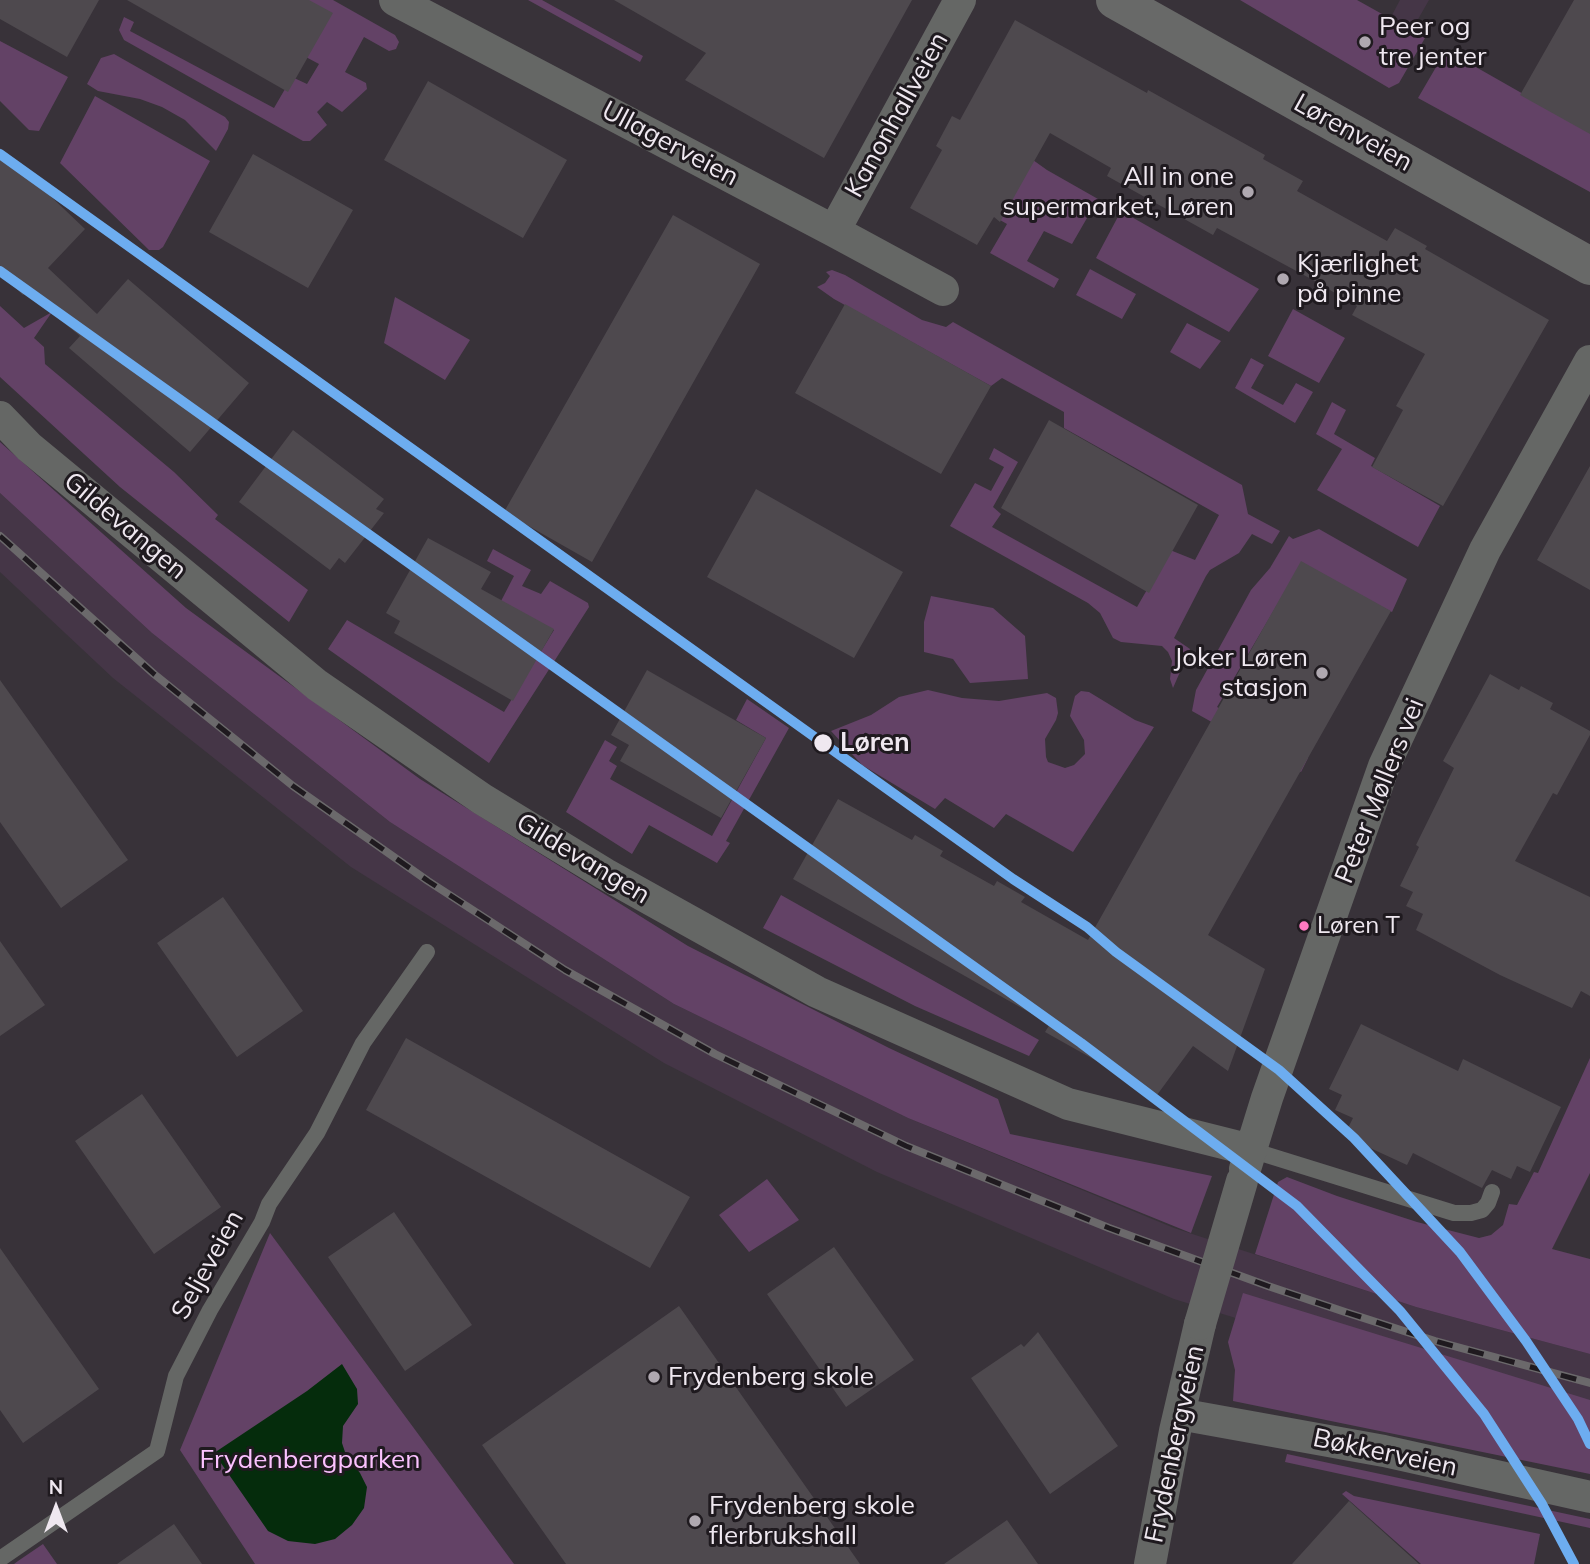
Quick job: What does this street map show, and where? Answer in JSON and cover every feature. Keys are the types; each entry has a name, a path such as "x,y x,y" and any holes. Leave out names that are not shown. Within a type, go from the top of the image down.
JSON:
{"street":[{"name":"Ullagerveien","path":"395,0 943,290"},
{"name":"Kanonhallveien","path":"834,231 960,0"},
{"name":"Lørenveien","path":"1115,0 1590,266"},
{"name":"Peter Møllers vei","path":"1200,1324 1267,1098 1384,766 1485,550 1590,361"},
{"name":"Gildevangen","path":"0,417 29,447 317,685 482,799 606,874 817,992 1068,1104 1251,1150"},
{"name":"Frydenbergveien","path":"1150,1564 1179,1413 1200,1324"},
{"name":"Bøkkerveien","path":"1179,1413 1384,1451 1590,1497"}],"lane":[{"name":"Seljeveien","path":"0,1559 157,1451 176,1376 211,1310 269,1205 317,1133 363,1043 427,952"},
{"path":"1251,1150 1454,1213 1482,1210 1492,1192"}],"shaded area":[{"path":"1400,0 1429,0 1413,28 1391,17"},
{"path":"0,493 152,633 390,822 674,1004 908,1118 1174,1228 1416,1307 1590,1354 1590,1416 1385,1364 1174,1299 877,1172 664,1063 351,867 113,678 0,572"},
{"path":"342,1364 357,1389 358,1404 343,1426 342,1443 346,1455 367,1487 364,1508 352,1525 335,1539 315,1544 288,1541 268,1531 214,1453 307,1391"}],"green space":[{"path":"304,0 333,0 395,35 399,42 396,49 389,51 364,37 345,72 366,83 367,89 342,112 327,102 317,112 327,125 310,141 303,141 124,40 119,30 124,17 134,22 130,31 274,108 292,77 307,84 319,64 304,56"},
{"path":"528,0 542,0 643,56 640,62"},
{"path":"1240,0 1357,0 1425,38 1399,83 1389,88"},
{"path":"0,41 68,77 39,131 29,130 0,101"},
{"path":"1446,50 1590,132 1590,192 1418,98"},
{"path":"114,54 225,117 229,122 228,129 216,151 185,120 162,107 140,99 98,91 87,84 101,58"},
{"path":"95,96 210,161 159,250 149,250 60,163"},
{"path":"1033,160 1098,199 1072,244 1044,231 1027,261 1059,279 1054,288 990,253 1007,224 1000,220"},
{"path":"1121,211 1259,289 1229,332 1096,258"},
{"path":"1090,269 1136,294 1122,319 1076,295"},
{"path":"832,270 922,320 946,327 953,322 1242,485 1248,514 1280,531 1272,544 1252,534 1239,553 1210,570 1174,638 1190,649 1173,688 1170,679 1172,661 1162,646 1121,642 1113,638 1100,613 1088,603 950,526 975,483 991,491 1004,467 989,459 994,448 1018,462 993,507 1001,514 992,527 1137,607 1170,550 1195,560 1219,515 1064,428 1064,412 1002,378 991,386 834,299 817,287 825,283 830,276 826,272"},
{"path":"395,297 470,340 445,380 384,343"},
{"path":"0,306 24,328 52,312 34,338 44,347 45,364 174,472 218,515 215,519 308,590 289,622 120,487 0,377"},
{"path":"1293,309 1345,338 1319,383 1268,356"},
{"path":"1187,323 1221,341 1200,369 1170,352"},
{"path":"1251,358 1264,365 1251,388 1283,405 1296,383 1313,392 1295,423 1235,388"},
{"path":"1332,402 1346,410 1334,434 1375,458 1371,466 1440,506 1418,547 1317,490 1342,449 1316,434"},
{"path":"0,442 186,608 420,779 688,946 889,1048 998,1099 1010,1134 1212,1176 1191,1233 908,1118 674,1004 390,822 152,633 0,493"},
{"path":"1319,529 1407,579 1392,612 1300,566 1217,707 1308,758 1301,772 1192,711 1196,690 1251,590 1270,568 1289,536 1293,539"},
{"path":"493,549 531,570 522,586 541,594 550,581 588,603 589,607 489,763 328,649 347,620 504,712 554,630 500,603 514,576 487,561"},
{"path":"931,596 993,608 1025,636 1028,679 970,683 953,659 924,652 924,622"},
{"path":"928,690 962,698 999,701 1047,693 1056,698 1058,713 1045,739 1046,757 1048,762 1065,768 1074,765 1085,754 1084,740 1070,716 1075,696 1081,691 1089,692 1135,720 1154,727 1073,852 1006,814 994,828 945,798 935,809 862,765 831,731 871,715 899,697"},
{"path":"747,699 789,728 726,841 730,843 717,863 649,825 632,854 566,812 605,740 617,747 609,761 617,766 610,779 712,836 766,738 736,720"},
{"path":"781,895 1039,1040 1029,1056 915,1006 763,928"},
{"path":"1590,1058 1590,1173 1552,1249 1590,1259 1590,1354 1416,1307 1255,1254 1278,1182 1287,1177 1417,1222 1479,1238 1491,1235 1503,1225 1509,1204 1517,1205 1534,1172 1538,1173"},
{"path":"767,1179 799,1220 749,1252 719,1215"},
{"name":"Frydenbergparken","path":"270,1233 514,1564 255,1564 180,1450"},
{"path":"1243,1293 1590,1400 1590,1474 1233,1401 1235,1370 1228,1342"},
{"path":"1287,1454 1590,1519 1590,1528 1285,1462"},
{"path":"1346,1491 1354,1496 1540,1534 1534,1564 1421,1564 1342,1494"},
{"path":"43,1544 57,1564 14,1564 18,1561"}],"building":[{"path":"0,0 99,0 67,57 0,19"},
{"path":"127,0 309,0 333,13 288,92"},
{"path":"614,0 912,0 824,158 685,80 706,53"},
{"path":"1574,0 1590,0 1590,134 1520,95"},
{"path":"1015,20 1265,155 1263,159 1303,181 1297,191 1387,241 1395,228 1427,246 1425,249 1549,320 1443,506 1372,467 1403,410 1396,406 1425,354 1352,315 1357,306 1313,280 1217,228 1213,235 1107,176 1111,168 1050,133 1000,222 994,217 977,245 910,208 942,150 936,146 952,116 960,120"},
{"path":"428,81 567,160 523,238 384,160"},
{"path":"0,148 85,229 48,268 97,314 128,279 249,383 190,452 69,348 80,336 26,292 23,295 0,273"},
{"path":"253,154 353,210 308,288 209,232"},
{"path":"673,215 760,264 592,562 504,512"},
{"path":"845,304 991,386 941,474 795,393"},
{"path":"1049,420 1198,505 1149,593 1001,508"},
{"path":"293,430 384,499 376,509 384,513 345,563 339,558 330,570 239,502"},
{"path":"1590,466 1590,590 1537,560"},
{"path":"756,489 903,572 854,658 707,577"},
{"path":"428,538 491,572 481,589 554,629 513,701 394,633 400,621 386,613"},
{"path":"1301,561 1391,611 1208,935 1265,969 1228,1071 1193,1046 1157,1095 1045,1032 1050,1024 793,879 838,799 912,840 915,835 943,851 940,856 994,886 997,881 1025,897 1021,902 1088,940"},
{"path":"647,670 766,738 721,818 620,761 629,745 611,735"},
{"path":"1490,674 1519,690 1521,686 1553,703 1550,709 1590,731 1557,795 1553,793 1515,861 1590,897 1590,996 1581,991 1572,1008 1500,975 1416,930 1423,914 1406,906 1413,892 1400,886 1419,847 1416,845 1454,768 1443,761"},
{"path":"0,680 128,860 61,908 0,822"},
{"path":"223,897 303,1011 237,1057 157,943"},
{"path":"0,941 45,1005 0,1036"},
{"path":"1361,1024 1458,1071 1463,1059 1561,1107 1530,1172 1517,1166 1511,1179 1492,1170 1482,1188 1413,1153 1407,1165 1344,1136 1353,1118 1335,1110 1342,1095 1329,1089"},
{"path":"406,1038 690,1197 650,1268 366,1110"},
{"path":"142,1094 221,1207 154,1254 75,1141"},
{"path":"394,1212 472,1325 405,1371 328,1257"},
{"path":"834,1247 914,1360 846,1407 767,1294"},
{"path":"0,1248 99,1389 23,1443 0,1410"},
{"name":"Frydenberg skole","path":"679,1306 860,1564 566,1564 482,1445"},
{"path":"1038,1332 1118,1446 1050,1494 971,1378 1021,1344 1024,1347"},
{"path":"1349,1501 1419,1564 1292,1564"},
{"path":"1007,1520 1038,1564 944,1564"},
{"path":"174,1524 202,1564 117,1564"}],"railway":[{"path":"0,536 154,674 293,786 428,881 565,970 715,1054 906,1146 1109,1228 1348,1313 1435,1341 1590,1383"}],"transit line":[{"path":"0,154 1013,879 1087,927 1116,952 1279,1070 1354,1138 1460,1252 1526,1341 1578,1419 1590,1444"},
{"path":"0,271 1081,1043 1297,1206 1400,1311 1484,1414 1542,1504 1574,1564"}],"place":[{"name":"Peer og tre jenter","path":"1365,42"},
{"name":"All in one supermarket, Løren","path":"1248,192"},
{"name":"Kjærlighet på pinne","path":"1283,279"},
{"name":"Joker Løren stasjon","path":"1322,673"},
{"name":"Løren","path":"823,743"},
{"name":"Løren T","path":"1304,926"},
{"name":"Frydenberg skole","path":"654,1377"},
{"name":"Frydenberg skole flerbrukshall","path":"695,1521"}]}
